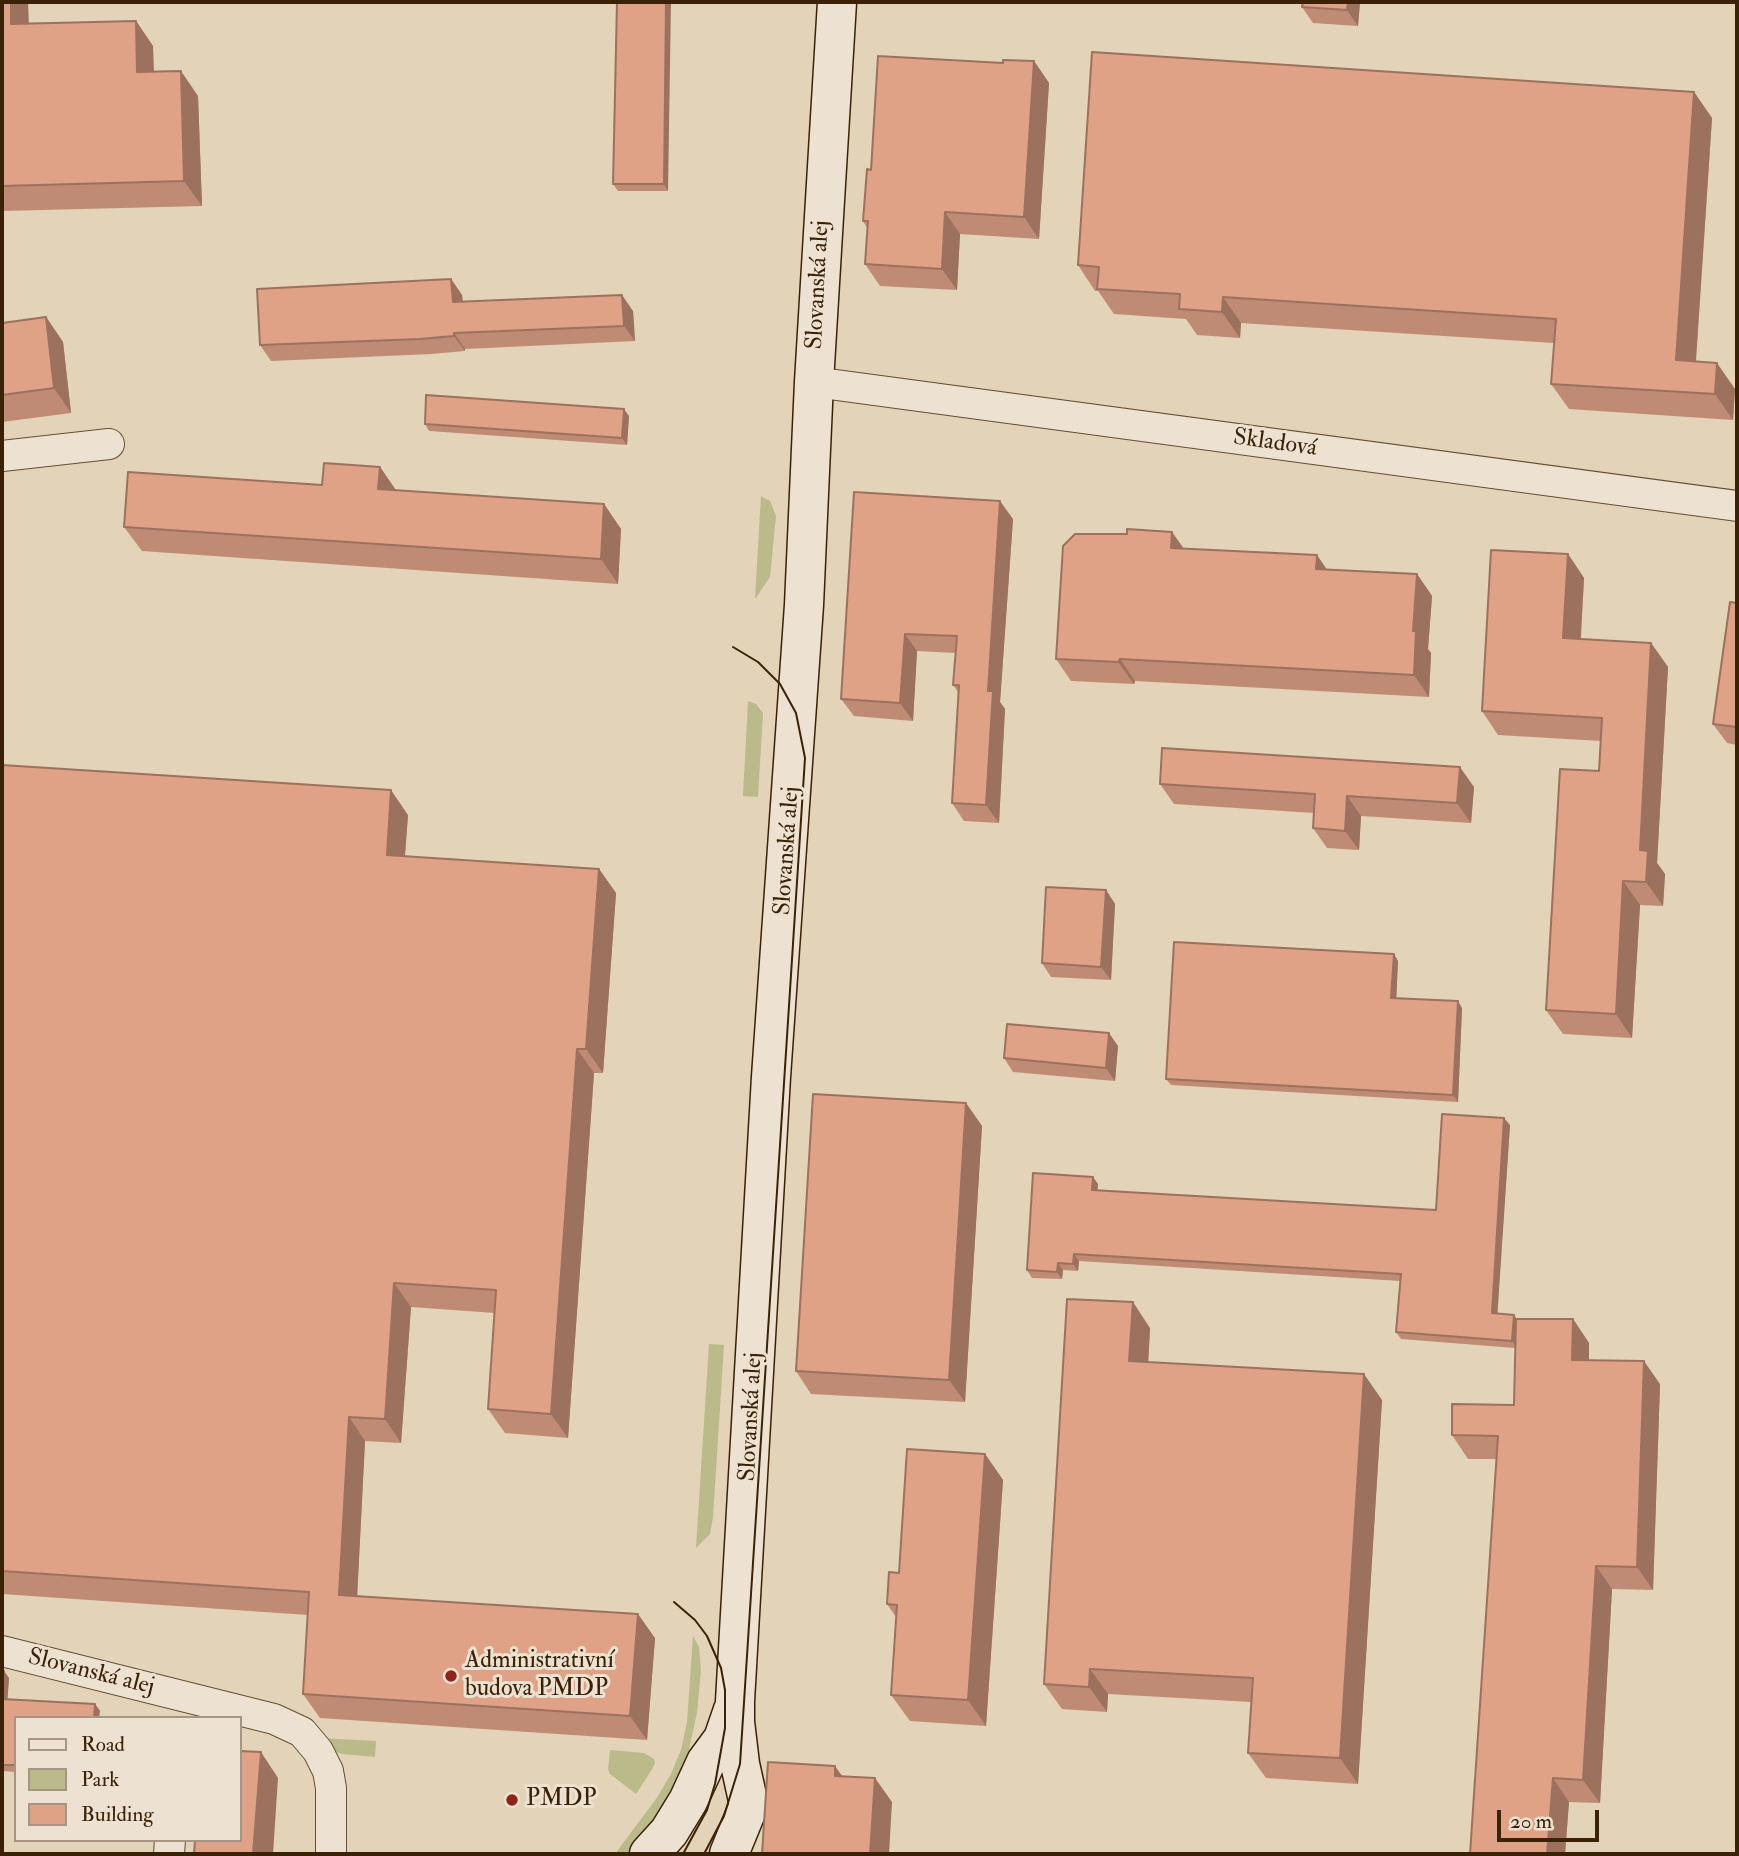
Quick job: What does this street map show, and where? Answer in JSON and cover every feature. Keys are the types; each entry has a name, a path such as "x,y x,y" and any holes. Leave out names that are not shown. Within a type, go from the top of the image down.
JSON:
{"main road":[{"name":"Slovanská alej","path":"729,1854 749,1805 740,1765 735,1701 770,1103 804,605 814,382 837,2"},
{"name":"Slovanská alej","path":"649,1854 669,1832 688,1801 706,1762 723,1739 731,1722 735,1701"}],"street":[{"name":"Skladová","path":"814,382 1737,506"},
{"path":"2,456 109,444"},
{"name":"Slovanská alej","path":"2,1651 180,1707 274,1719 303,1731 312,1740 329,1780 331,1854"}],"green space":[{"path":"761,496 770,501 776,516 770,577 755,599"},
{"path":"748,701 756,704 763,713 758,797 743,796"},
{"path":"709,1344 724,1345 713,1517 710,1534 696,1548"},
{"path":"693,1636 699,1647 701,1670 697,1713 678,1790 631,1854 615,1854 656,1799 681,1750 687,1722"},
{"path":"319,1738 376,1741 375,1757 333,1751"},
{"path":"610,1750 644,1753 654,1759 651,1771 636,1794 610,1774"}],"building":[{"path":"2,2 11,2 11,24 136,21 137,72 181,71 184,181 2,186"},
{"path":"617,2 666,2 664,184 613,184"},
{"path":"1303,2 1348,2 1347,10 1302,7"},
{"path":"1092,52 1694,92 1676,360 1717,363 1715,394 1551,384 1556,319 1223,297 1222,312 1179,309 1180,294 1097,289 1099,267 1078,265"},
{"path":"878,56 1003,63 1003,60 1034,61 1024,217 945,212 942,269 865,264 868,221 863,221 867,169 871,170"},
{"path":"451,279 453,302 622,295 624,326 454,333 454,336 420,339 260,345 257,289"},
{"path":"46,317 54,388 2,395 2,323"},
{"path":"426,395 624,409 622,438 425,424"},
{"path":"324,463 380,467 378,489 604,504 601,559 124,527 128,472 322,485"},
{"path":"854,492 1000,501 988,691 993,691 986,805 952,803 959,685 953,685 957,636 905,634 900,703 841,699"},
{"path":"1127,529 1172,532 1171,548 1317,555 1316,569 1417,574 1413,631 1416,631 1414,675 1120,659 1118,662 1056,659 1063,546 1075,534 1127,534"},
{"path":"1491,550 1568,554 1563,638 1651,643 1640,850 1648,851 1646,882 1623,881 1616,1014 1546,1010 1560,769 1599,771 1602,718 1482,711"},
{"path":"1730,602 1737,603 1737,727 1713,724"},
{"path":"1162,748 1460,767 1457,803 1347,796 1345,831 1313,828 1315,794 1160,784"},
{"path":"2,765 391,790 387,855 599,869 586,1049 577,1049 551,1414 488,1409 496,1290 394,1283 385,1419 349,1417 339,1595 638,1614 630,1716 303,1694 309,1592 2,1571"},
{"path":"1046,887 1106,890 1101,967 1042,963"},
{"path":"1174,942 1394,954 1391,998 1458,1001 1453,1095 1166,1079"},
{"path":"1007,1024 1109,1033 1106,1068 1004,1058"},
{"path":"813,1094 966,1103 949,1380 796,1371"},
{"path":"1442,1114 1504,1118 1492,1313 1514,1315 1512,1341 1396,1332 1401,1274 1074,1254 1073,1264 1058,1263 1057,1272 1027,1270 1033,1173 1093,1177 1092,1190 1436,1210"},
{"path":"1067,1299 1133,1302 1129,1361 1364,1374 1340,1758 1248,1753 1253,1678 1090,1669 1089,1687 1044,1684"},
{"path":"1516,1319 1573,1319 1572,1360 1644,1361 1637,1567 1596,1566 1583,1780 1553,1778 1547,1854 1470,1854 1498,1436 1452,1435 1452,1404 1514,1405"},
{"path":"907,1449 985,1454 968,1700 891,1695 897,1605 887,1604 889,1572 899,1573"},
{"path":"2,1699 95,1704 94,1716 14,1716 14,1765 2,1765"},
{"path":"242,1751 261,1752 253,1854 194,1854 195,1842 242,1842"},
{"path":"768,1762 835,1766 835,1776 875,1778 870,1854 762,1854"}],"tram line":[{"path":"704,1854 724,1816 740,1764 805,758 796,713 780,684 758,662 733,647"},
{"path":"674,1602 695,1620 707,1636 721,1668 725,1690 725,1728 715,1784 707,1810 683,1854"}],"place":[{"name":"Administrativní budova PMDP","path":"451,1676"},
{"name":"PMDP","path":"512,1800"}]}
